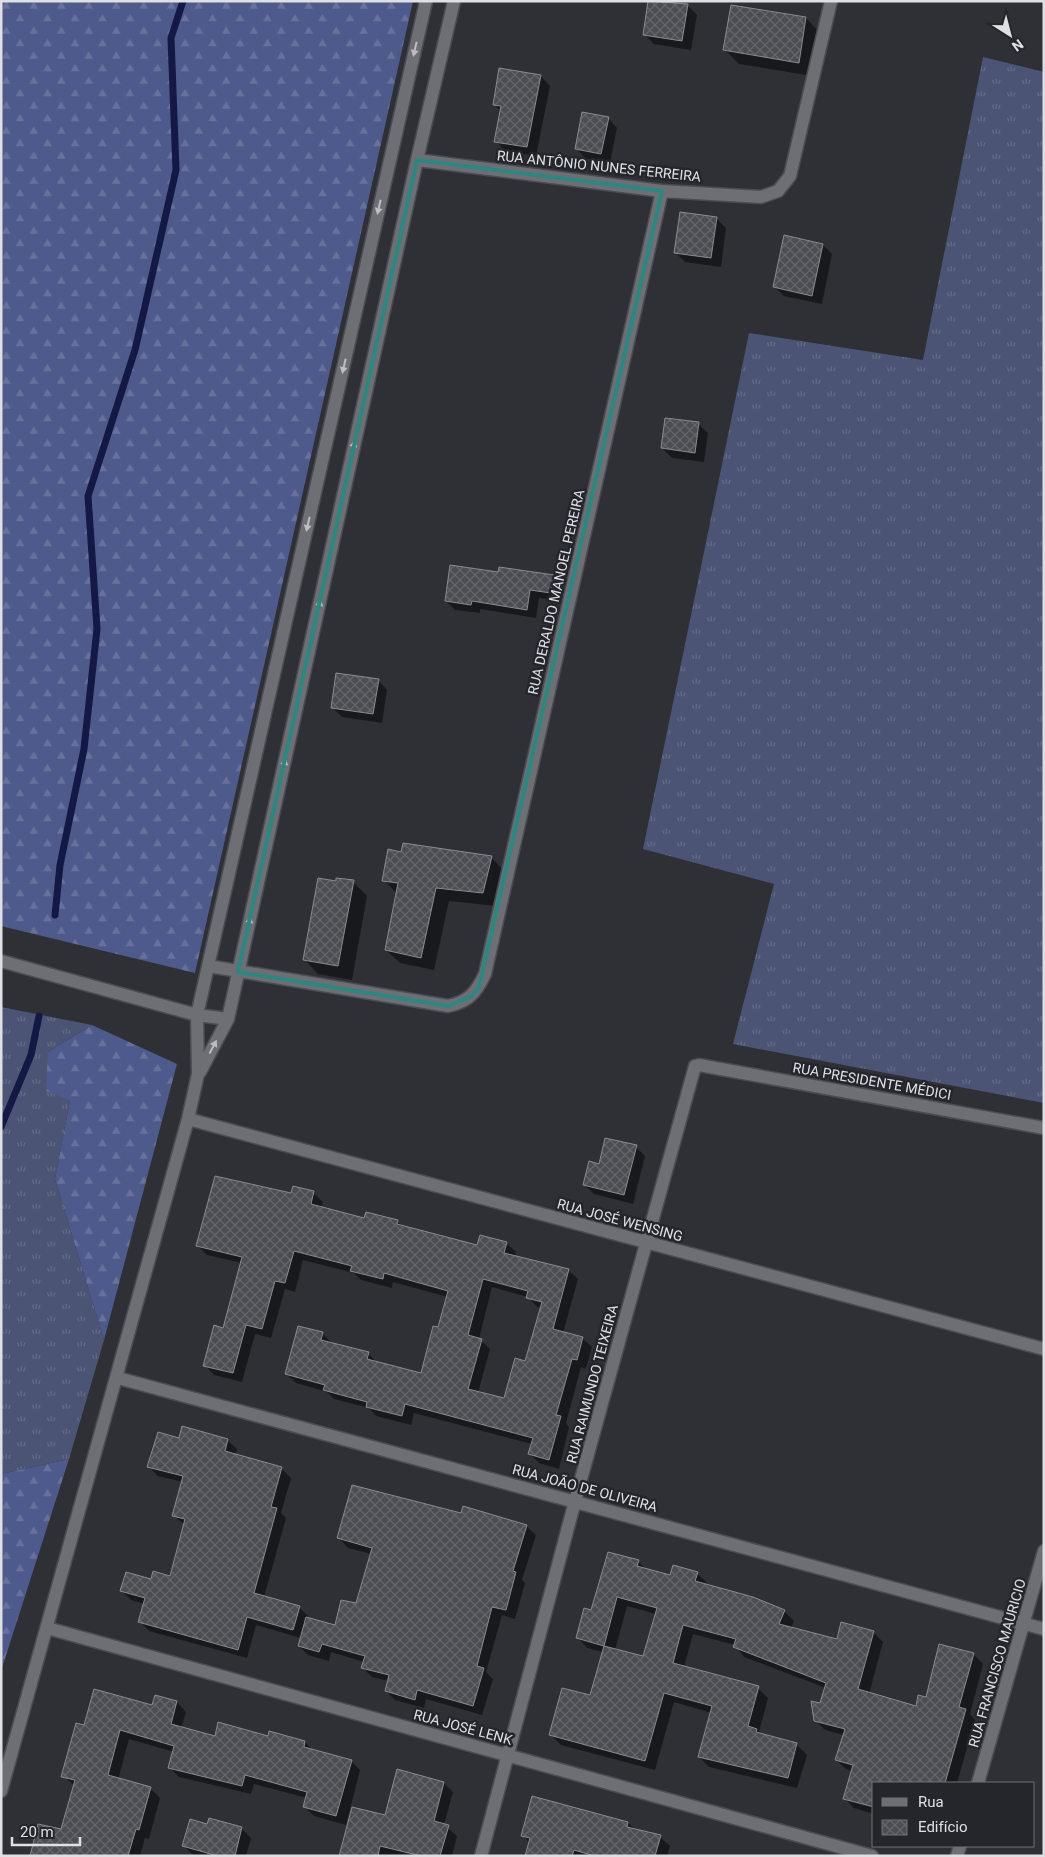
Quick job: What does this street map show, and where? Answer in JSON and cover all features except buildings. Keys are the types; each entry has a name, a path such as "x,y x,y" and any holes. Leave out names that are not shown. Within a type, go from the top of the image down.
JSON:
{"street":[{"path":"1,1791 118,1378 188,1119 198,1074 197,1015 426,1"},
{"path":"198,1074 228,1019 417,160 454,1"},
{"name":"RUA ANTÔNIO NUNES FERREIRA","path":"417,160 662,191 761,197 778,191 790,176 831,1"},
{"name":"RUA DERALDO MANOEL PEREIRA","path":"238,972 448,1006 460,1004 472,996 485,974 662,191"},
{"path":"3,962 197,1015 228,1019"},
{"path":"208,966 238,972"},
{"name":"RUA PRESIDENTE MÉDICI","path":"695,1066 700,1064 1044,1128"},
{"name":"RUA RAIMUNDO TEIXEIRA","path":"481,1856 575,1501 695,1066"},
{"name":"RUA JOSÉ WENSING","path":"188,1119 1044,1349"},
{"name":"RUA JOÃO DE OLIVEIRA","path":"118,1378 1044,1629"},
{"name":"RUA FRANCISCO MAURICIO","path":"978,1782 1044,1551"},
{"name":"RUA JOSÉ LENK","path":"47,1628 872,1856"}],"highlighted area":[{"path":"417,160 662,191 479,987 472,996 448,1006 238,972"}],"green space":[{"path":"1,1 413,1 195,973 1,926"},
{"path":"983,57 1044,72 1044,1103 733,1044 774,884 643,849 749,333 923,360"},
{"path":"1,1007 92,1025 48,1052 70,1100 55,1179 104,1340 69,1459 1,1474"},
{"path":"92,1025 177,1064 104,1340 55,1179 70,1100 46,1091 48,1052"},
{"path":"69,1459 1,1671 1,1474"}],"waterway":[{"path":"55,915 60,865 84,749 97,629 88,496 135,350 176,170 171,38 183,1"},
{"path":"1,1127 31,1055 39,1016"}]}
